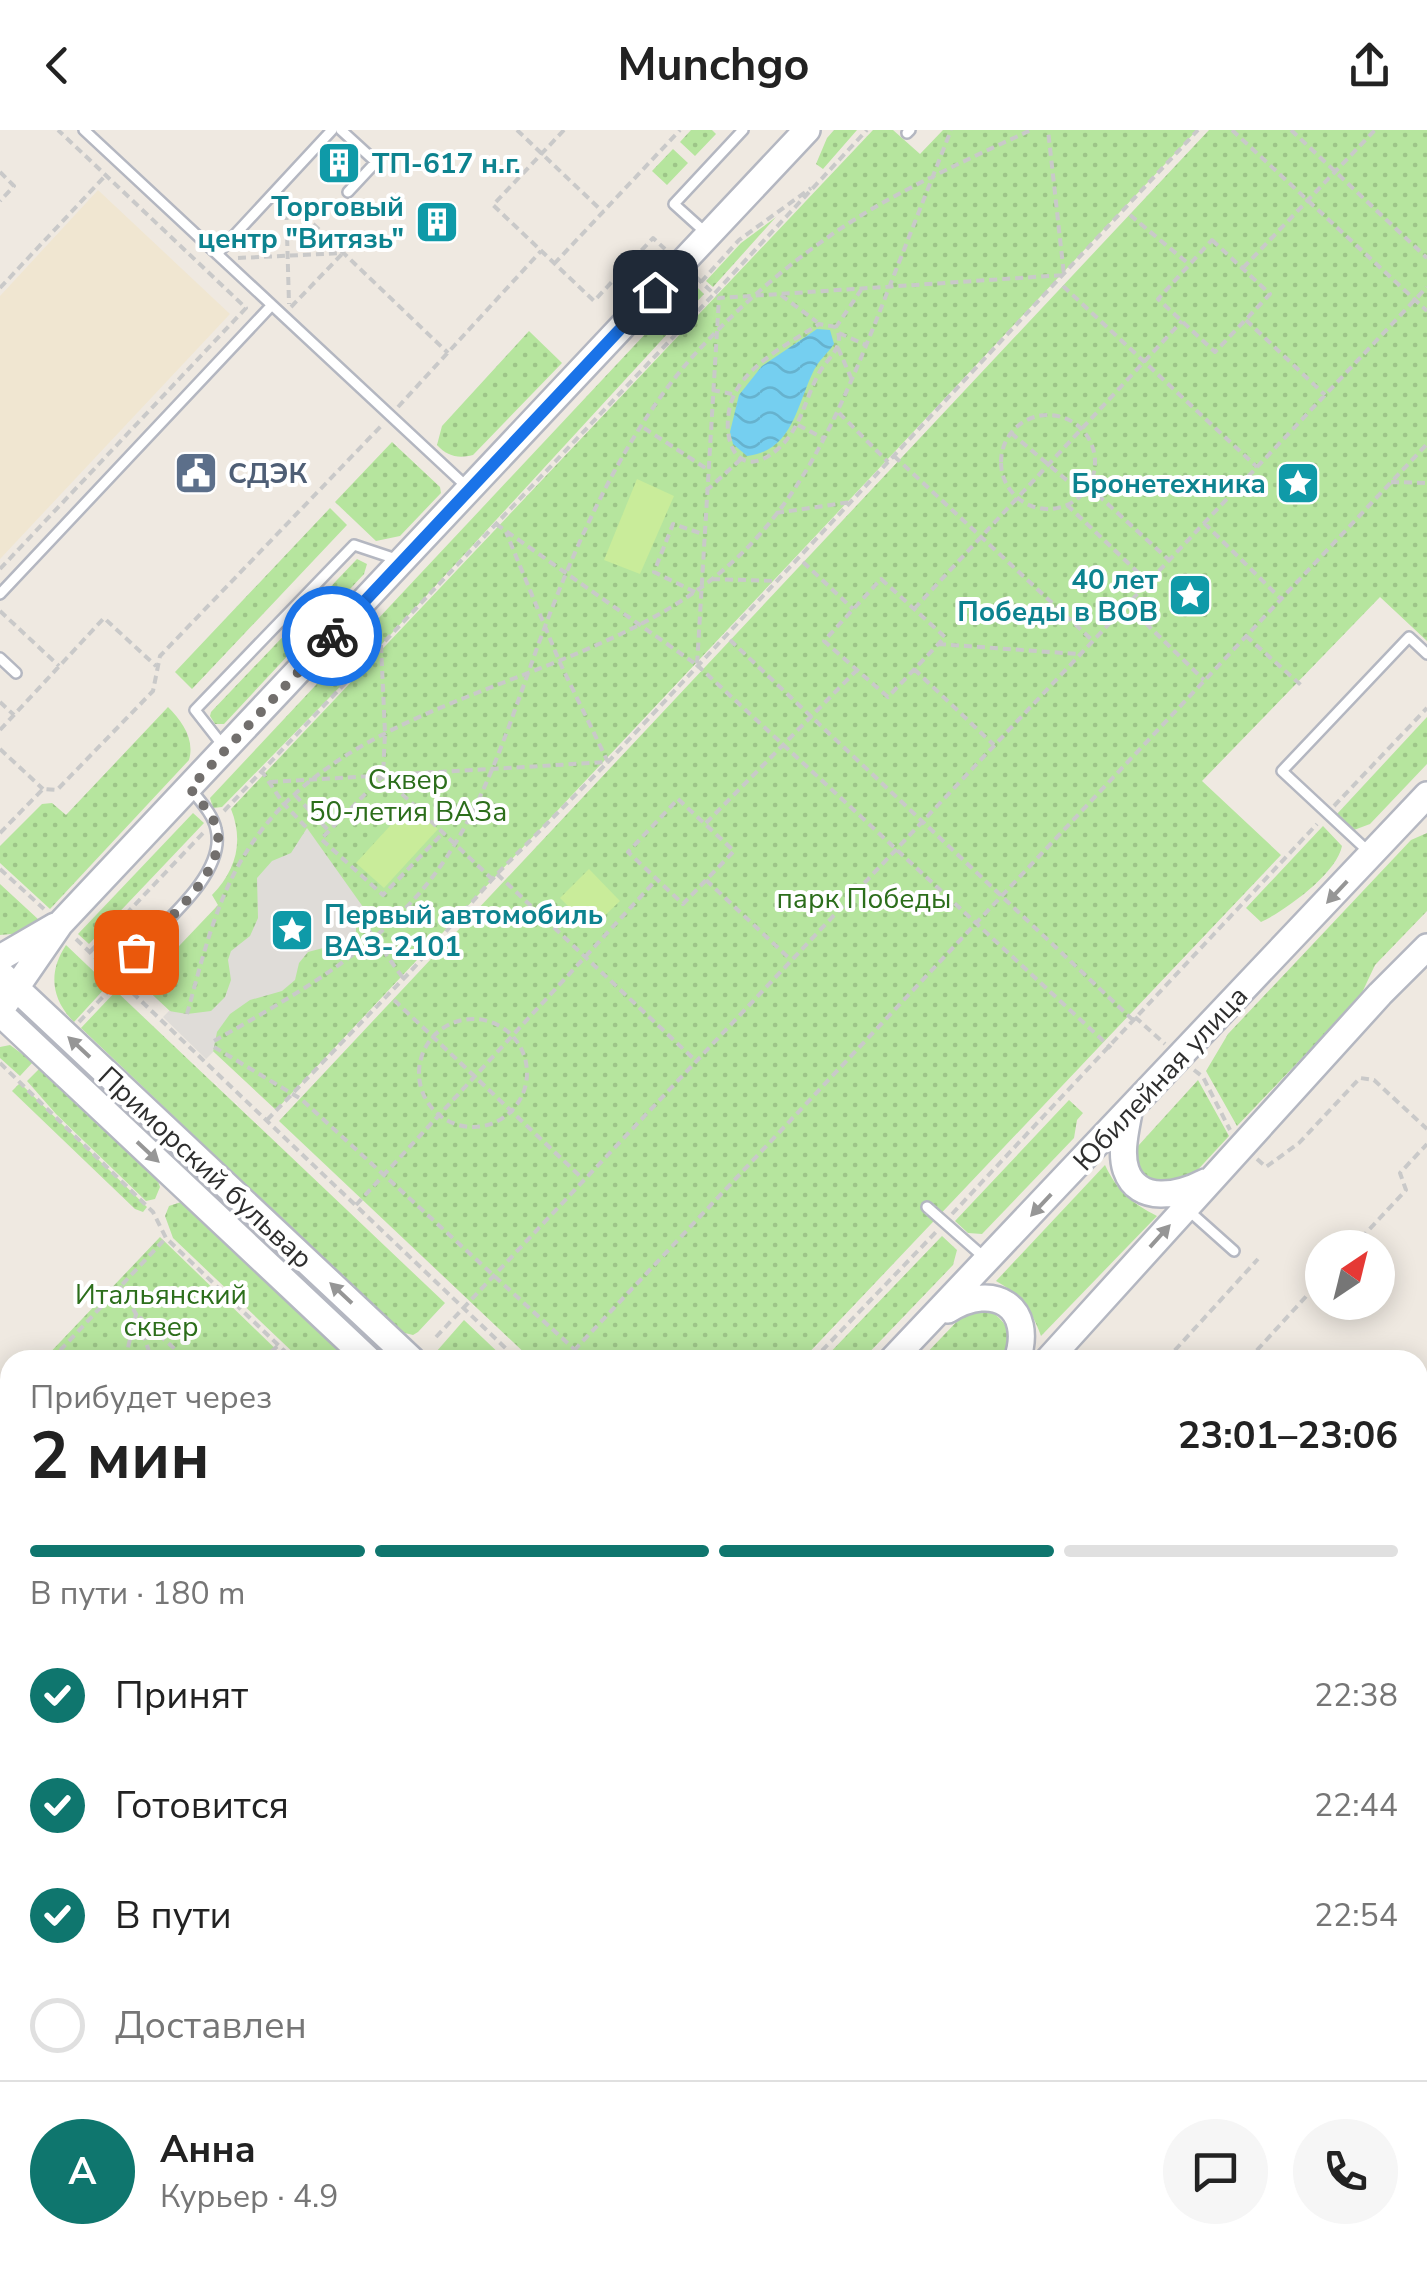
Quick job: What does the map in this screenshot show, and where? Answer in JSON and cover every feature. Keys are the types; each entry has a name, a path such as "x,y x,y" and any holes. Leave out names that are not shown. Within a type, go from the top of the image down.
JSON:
{"main road":[{"path":"358,1350 0,1012 9,982 807,130"},
{"name":"Юбилейная улица","path":"902,1350 1427,796"},
{"path":"1379,848 1427,824"},
{"path":"0,958 60,924"},
{"path":"1380,994 1398,957 1427,926"},
{"path":"1057,1350 1427,947"},
{"name":"Приморский бульвар","path":"9,982 401,1350"},
{"path":"1128,1112 1125,1167 1139,1187 1168,1196 1188,1191 1216,1176"},
{"path":"928,1323 961,1302 980,1296 1001,1300 1014,1313 1021,1328 1020,1350"}],"lane":[{"path":"84,130 470,490"},
{"path":"217,254 332,130"},
{"path":"341,130 376,162 348,192"},
{"path":"708,236 674,204 743,130"},
{"path":"3,591 271,306"},
{"path":"226,750 195,710 354,545 402,561"},
{"path":"0,577 3,591"},
{"path":"1379,848 1327,813 1282,770 1408,636 1427,654"},
{"path":"0,658 16,672"},
{"path":"136,952 208,875 216,848 214,822 190,788"},
{"path":"927,1208 988,1261"},
{"path":"1186,1208 1234,1252"}],"path":[{"path":"0,569 246,308 58,130"},
{"path":"517,130 604,212"},
{"path":"564,130 493,205 594,301 653,238 668,252"},
{"path":"554,264 680,130"},
{"path":"90,952 716,296 867,130"},
{"path":"187,1014 226,894 245,854 283,803 385,733 638,626 697,591 749,546 776,513 838,414 950,130"},
{"path":"1031,130 932,177 857,219 753,296 693,356 642,427 605,491 545,627 494,769 454,844 416,896 374,939 324,977 214,1044 293,1093 575,1350 1427,444"},
{"path":"1048,130 1064,275"},
{"path":"267,1120 497,874 608,762 1198,130"},
{"path":"1232,130 1427,311"},
{"path":"1291,130 1427,258"},
{"path":"1244,268 1375,130"},
{"path":"0,172 14,186 0,201"},
{"path":"0,288 106,175"},
{"path":"817,183 739,240 698,280 716,296 753,296 1064,275"},
{"path":"343,253 289,309 284,196 448,352"},
{"path":"1130,214 1190,265"},
{"path":"1212,240 1244,268 1270,294 1215,352 1158,299 1212,240"},
{"path":"0,749 43,789 57,790 153,691 160,656 389,418 541,251"},
{"path":"236,258 343,253"},
{"path":"1063,286 1257,467"},
{"path":"436,1336 1427,286"},
{"path":"836,327 861,290"},
{"path":"781,294 819,324 836,327"},
{"path":"698,665 697,591 716,296"},
{"path":"1246,320 1325,395"},
{"path":"914,609 1182,321"},
{"path":"819,324 754,367 734,394 725,432 730,450 740,459 751,461 776,451 797,425 820,370 838,348"},
{"path":"836,327 838,348 852,380"},
{"path":"839,333 866,345"},
{"path":"712,390 734,394"},
{"path":"838,414 888,462"},
{"path":"1048,415 1069,420 1081,429 1094,453 1092,476 1082,493 1067,505 1044,509 1018,498 1009,488 1002,469 1002,451 1011,432 1024,422 1048,415"},
{"path":"797,425 825,439"},
{"path":"642,427 707,469"},
{"path":"1011,432 1082,493"},
{"path":"894,456 1093,641"},
{"path":"706,492 740,459"},
{"path":"1391,482 1427,483"},
{"path":"1088,486 1169,560"},
{"path":"776,513 851,502"},
{"path":"1067,505 1148,582"},
{"path":"1204,523 1281,598"},
{"path":"496,524 698,665 1111,1048"},
{"path":"697,591 654,572 672,524 703,534"},
{"path":"506,532 560,662 608,762"},
{"path":"804,562 853,609"},
{"path":"712,579 776,581"},
{"path":"881,579 945,636 888,697 824,641 853,609 881,579"},
{"path":"1127,605 1204,680"},
{"path":"0,611 60,666"},
{"path":"0,730 104,618 156,666"},
{"path":"1246,636 1302,686"},
{"path":"730,640 1135,1022"},
{"path":"938,644 1080,654"},
{"path":"381,645 383,776 321,839 383,896 442,833"},
{"path":"705,824 857,670"},
{"path":"914,670 994,745"},
{"path":"0,702 14,715"},
{"path":"823,1350 1427,708"},
{"path":"270,782 608,762"},
{"path":"261,770 283,803 307,828"},
{"path":"383,776 492,880"},
{"path":"0,834 43,789"},
{"path":"295,795 330,830"},
{"path":"678,799 705,824 734,851 683,904 628,852 678,799"},
{"path":"0,869 186,1041 507,1350"},
{"path":"497,874 696,1061"},
{"path":"356,1205 657,880"},
{"path":"706,880 791,960"},
{"path":"360,918 403,978"},
{"path":"76,1025 119,980"},
{"path":"394,1000 584,1180"},
{"path":"479,1020 512,1036 525,1057 527,1073 525,1090 512,1110 487,1126 468,1127 439,1115 428,1103 419,1071 423,1052 434,1036 458,1021 479,1020"},
{"path":"0,1062 153,1212 166,1238 283,1350"},
{"path":"21,1082 30,1073"},
{"path":"1369,1230 1406,1190 1400,1173 1427,1144"},
{"path":"60,1350 166,1238"},
{"path":"1175,1350 1258,1259"},
{"path":"120,1286 136,1314 149,1350"},
{"path":"1257,1350 1305,1298"},
{"path":"128,1350 136,1314"},
{"path":"136,1314 176,1350"},
{"path":"274,1350 279,1346"}],"shaded area":[{"path":"98,190 230,314 0,559 0,296"},
{"path":"307,828 368,914 356,922 356,946 347,953 323,948 308,952 299,963 295,980 282,991 250,1000 230,1014 206,1059 163,1017 169,1011 211,1011 225,997 231,980 231,951 250,936 258,918 257,878 272,861 291,853"}],"green space":[{"path":"691,130 712,130 716,134 695,156 680,142"},
{"path":"834,130 857,130 823,169 816,164"},
{"name":"Сквер 50-летия ВАЗа","path":"873,130 893,130 920,154 943,130 1197,130 276,1110 142,985 218,905 212,895 232,866 237,844 231,809"},
{"name":"парк Победы","path":"1209,130 1427,130 1427,641 1380,597 1202,781 1281,855 811,1350 521,1350 279,1121"},
{"path":"673,149 688,163 667,185 652,171"},
{"path":"776,217 713,287 706,281 741,243"},
{"path":"693,283 704,294 381,645 222,807 213,808 210,798"},
{"path":"529,331 562,363 473,455 445,452 437,445 442,426"},
{"path":"392,442 440,487 441,493 400,536 376,541 335,502"},
{"path":"637,479 674,496 640,574 604,560"},
{"path":"330,508 347,525 192,689 175,672"},
{"path":"357,559 367,564 364,574 224,724 215,724 211,712"},
{"path":"168,707 186,731 189,760 50,909 0,863 0,846 42,804 52,803 66,815"},
{"path":"1427,717 1427,764 1370,824 1354,830 1337,814"},
{"path":"410,804 438,829 384,888 356,863"},
{"path":"193,813 204,823 89,944 78,934"},
{"path":"1323,826 1342,846 1331,868 1309,890 1261,922 1246,908"},
{"path":"1427,833 1427,911 1375,965 1360,997 1237,1126 1206,1071 1228,1034 1411,840"},
{"path":"589,869 620,901 591,929 560,898"},
{"path":"0,884 39,920 22,933 0,935"},
{"path":"66,945 108,985 74,1022 61,1004 55,985 56,965"},
{"path":"116,991 445,1303 418,1332 401,1332 81,1028"},
{"path":"10,1045 33,1062 20,1076 0,1058 0,1047"},
{"path":"40,1068 156,1175 160,1187 155,1199 146,1201 27,1081"},
{"path":"1198,1080 1229,1136 1192,1176 1155,1185 1139,1168 1138,1146"},
{"path":"20,1083 147,1207 143,1212 135,1209 12,1091"},
{"path":"1069,1100 1083,1113 1077,1120 1074,1138 982,1234 968,1233 955,1221"},
{"path":"1105,1165 1126,1195 1157,1216 1041,1336 1024,1304 996,1281"},
{"path":"181,1202 189,1206 340,1350 291,1350 173,1238 165,1216 169,1206"},
{"path":"942,1236 957,1250 953,1265 872,1350 833,1350"},
{"name":"Итальянский сквер","path":"160,1237 277,1350 53,1350"},
{"path":"986,1309 1000,1319 1010,1338 1007,1350 930,1350 965,1313"},
{"path":"464,1320 496,1350 438,1350"}],"water":[{"path":"817,329 830,330 834,344 814,370 791,424 774,445 747,456 733,444 730,432 739,395 762,366"}],"way so far":[{"path":"136,952 208,875 218,834 190,788 332,636"}],"place":[{"name":"ТП-617 н.г.","path":"339,163"},
{"name":"Торговый центр \"Витязь\"","path":"437,222"},
{"name":"СДЭК","path":"196,473"},
{"name":"Бронетехника","path":"1298,483"},
{"name":"40 лет Победы в ВОВ","path":"1190,595"},
{"name":"Первый автомобиль ВАЗ-2101","path":"292,930"}],"route":[{"path":"332,636 655,292"}]}
